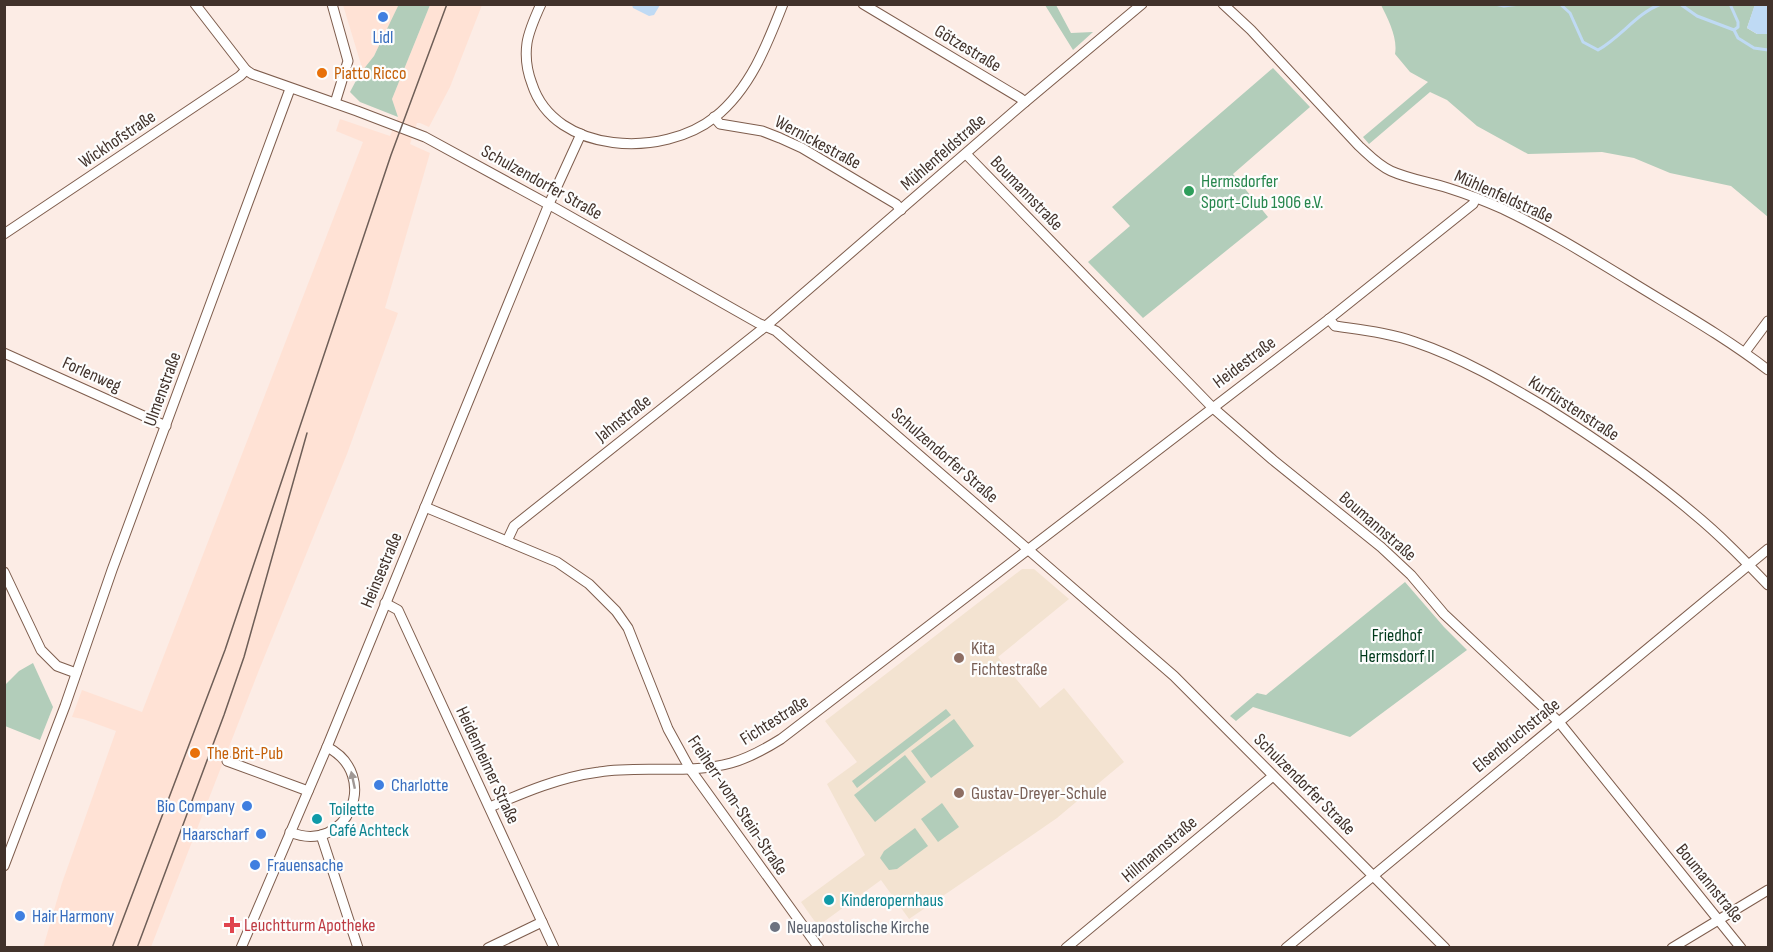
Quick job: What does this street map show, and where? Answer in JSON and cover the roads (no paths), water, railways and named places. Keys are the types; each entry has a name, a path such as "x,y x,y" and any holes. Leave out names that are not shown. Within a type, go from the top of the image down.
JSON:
{"street":[{"path":"195,4 246,70"},
{"path":"332,4 348,61 337,104"},
{"path":"541,4 527,44 526,57 534,91 546,110 561,124 581,134 625,144 660,141 684,134 714,117 730,104 750,77 783,4"},
{"name":"Götzestraße","path":"863,4 1025,102"},
{"name":"Mühlenfeldstraße","path":"766,327 1025,102 1142,4"},
{"name":"Mühlenfeldstraße","path":"1223,4 1251,30 1359,146 1390,171 1476,198 1505,210 1675,308 1745,352 1768,370"},
{"name":"Schulzendorfer Straße","path":"246,70 290,89 425,137 776,331 1174,676 1445,948"},
{"name":"Wickhofstraße","path":"4,234 246,70"},
{"name":"Ulmenstraße","path":"4,866 67,701 290,89"},
{"name":"Wernickestraße","path":"714,117 720,124 762,131 802,148 896,204 902,210"},
{"name":"Heinsestraße","path":"242,948 327,747 549,204 581,134"},
{"name":"Boumannstraße","path":"966,154 1212,407 1273,460 1381,547 1411,575 1444,614 1559,722 1741,948"},
{"name":"Heidestraße","path":"1028,549 1329,319 1473,204 1476,198"},
{"name":"Kurfürstenstraße","path":"1329,319 1335,326 1413,341 1452,355 1500,380 1576,427 1648,477 1694,513 1768,585"},
{"path":"1745,352 1768,321"},
{"name":"Jahnstraße","path":"507,541 514,526 766,327"},
{"name":"Forlenweg","path":"4,353 166,426"},
{"name":"Freiherr-vom-Stein-Straße","path":"425,507 557,562 589,584 616,611 628,628 668,729 690,769 819,948"},
{"name":"Fichtestraße","path":"490,807 530,789 581,775 627,769 690,769 717,766 734,763 756,754 781,740 1028,549"},
{"name":"Elsenbruchstraße","path":"1286,948 1768,549"},
{"path":"4,572 41,650 57,666 76,673"},
{"name":"Heidenheimer Straße","path":"385,603 399,610 554,948"},
{"path":"290,832 306,837 321,835 333,830 348,815 354,797 354,780 347,762 327,747"},
{"path":"227,761 308,791"},
{"name":"Hillmannstraße","path":"1066,948 1273,776"},
{"path":"321,835 358,948"},
{"path":"1672,948 1768,891"},
{"path":"488,948 542,922"}],"water":[{"path":"632,4 660,5 654,15 649,16 633,8"},
{"path":"1755,4 1768,5 1768,34 1757,34 1747,28"}],"waterway":[{"path":"1495,4 1504,6 1520,4"},
{"path":"1560,4 1570,13 1583,42 1598,50 1644,13 1661,4"},
{"path":"1680,4 1697,16 1734,30 1738,38 1754,48 1768,50"},
{"path":"1730,4 1738,22 1738,27 1734,30"}],"tram line":[{"path":"112,948 225,650 391,155 447,4"},
{"path":"137,948 244,657 307,433"}],"place":[{"name":"Lidl","path":"383,17"},
{"name":"Piatto Ricco","path":"322,73"},
{"name":"Hermsdorfer Sport-Club 1906 e.V.","path":"1189,191"},
{"name":"Kita Fichtestraße","path":"959,658"},
{"name":"The Brit-Pub","path":"195,753"},
{"name":"Charlotte","path":"379,785"},
{"name":"Gustav-Dreyer-Schule","path":"959,793"},
{"name":"Bio Company","path":"247,806"},
{"name":"Toilette Café Achteck","path":"317,819"},
{"name":"Haarscharf","path":"261,834"},
{"name":"Frauensache","path":"255,865"},
{"name":"Kinderopernhaus","path":"829,900"},
{"name":"Hair Harmony","path":"20,916"},
{"name":"Leuchtturm Apotheke","path":"232,925"},
{"name":"Neuapostolische Kirche","path":"775,927"}],"park label":[{"name":"Friedhof Hermsdorf II","path":"1397,645"}]}
